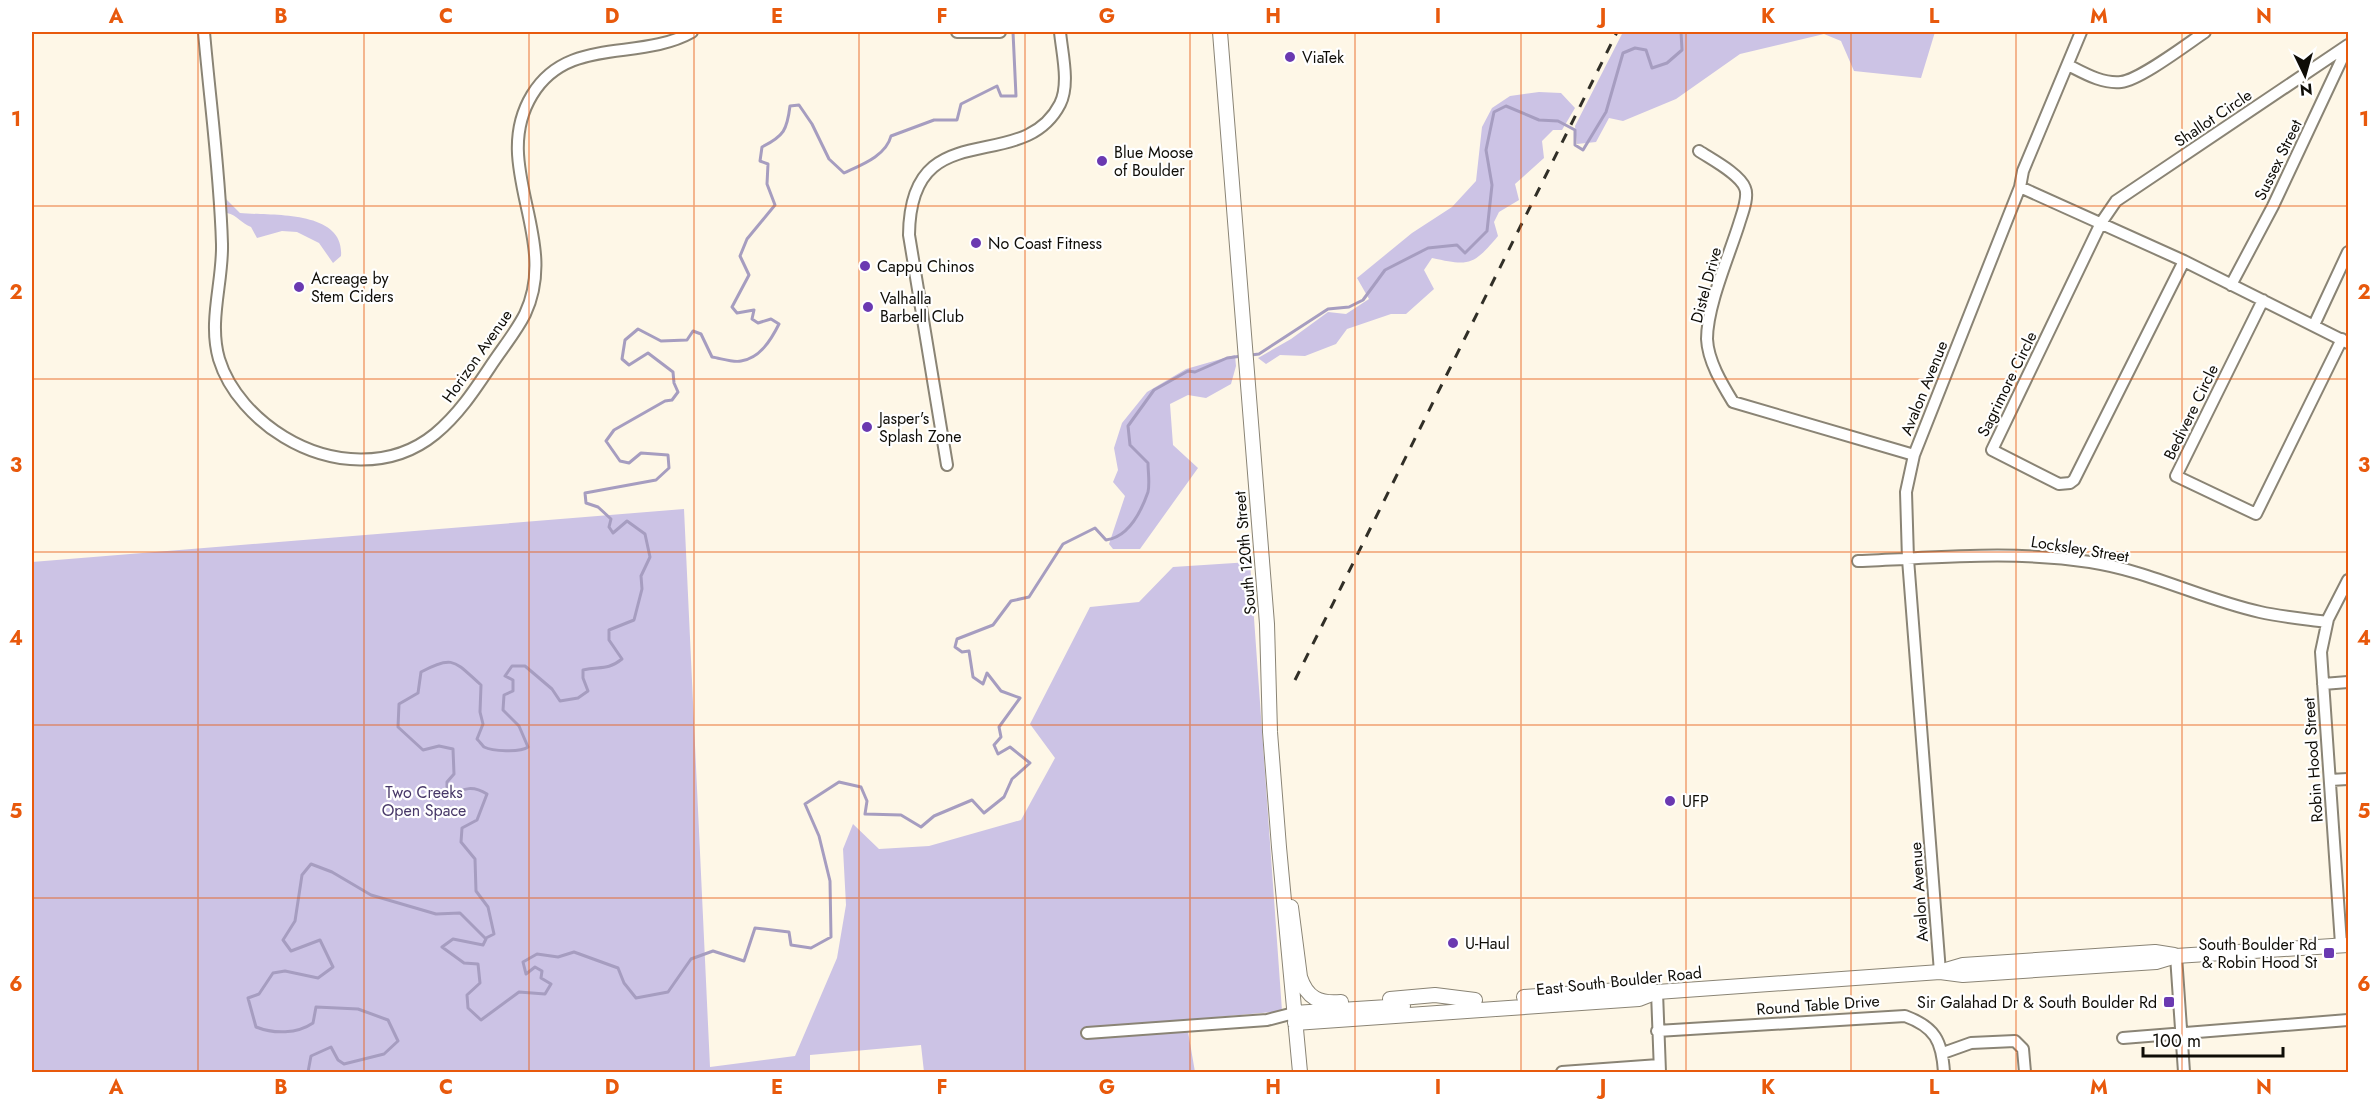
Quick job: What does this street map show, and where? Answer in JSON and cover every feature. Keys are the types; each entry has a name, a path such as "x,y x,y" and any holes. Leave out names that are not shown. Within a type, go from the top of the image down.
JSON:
{"main road":[{"name":"South 120th Street","path":"1220,32 1267,624 1270,732 1300,1072"},
{"path":"1279,847 1295,925 1300,977 1310,996 1319,1001 1330,1003 1435,995 1475,1000 1632,989 1657,992"},
{"name":"East South Boulder Road","path":"1295,1018 1639,999 1657,992 1940,972 1963,975 2156,962 2176,956 2346,943"},
{"name":"East South Boulder Road","path":"1295,1018 1475,1000"}],"street":[{"name":"Horizon Avenue","path":"204,32 221,230 221,274 215,319 220,362 242,401 261,421 300,447 340,459 358,460 396,454 434,435 468,399 525,315 536,282 536,261 535,243 516,152 520,123 531,96 555,69 587,54 661,45 692,32"},
{"path":"957,32 995,32"},
{"path":"947,465 909,235 910,206 923,179 935,165 945,158 976,148 1017,140 1040,128 1050,118 1060,104 1063,94 1060,32"},
{"name":"Avalon Avenue","path":"1940,972 1908,559 1905,492 1914,455 2020,187 2023,171 2081,32"},
{"path":"2068,65 2103,81 2122,82 2141,74 2205,32"},
{"name":"Shallot Circle","path":"2101,223 2116,201 2349,46"},
{"name":"Sussex Street","path":"2232,285 2273,206 2349,46"},
{"name":"Distel Drive","path":"1699,151 1722,165 1743,183 1746,189 1741,217 1711,311 1707,340 1718,376 1733,402 1914,455"},
{"path":"2020,187 2184,261 2345,341"},
{"name":"Sagrimore Circle","path":"2101,223 1992,450 2059,484 2070,483 2074,480 2184,261"},
{"path":"2313,325 2349,252"},
{"name":"Bedivere Circle","path":"2262,300 2176,476 2256,514 2345,341"},
{"name":"Locksley Street","path":"1858,561 2008,554 2090,562 2123,569 2261,612 2327,622"},
{"name":"Robin Hood Street","path":"2346,943 2337,878 2321,652 2327,622 2349,580"},
{"path":"2323,684 2349,682"},
{"path":"2330,780 2349,779"},
{"path":"2337,878 2349,877"},
{"path":"2176,956 2184,1072"},
{"path":"1562,1072 1659,1069 1657,992"},
{"name":"Round Table Drive","path":"1657,1031 1905,1016 1919,1021 1931,1031 1943,1053 1944,1072"},
{"name":"East South Boulder Road","path":"1088,1033 1295,1018"},
{"path":"2123,1038 2349,1020"},
{"path":"1943,1053 1971,1043 2015,1041 2023,1049 2025,1072"}],"green space":[{"path":"1623,32 1935,32 1921,78 1854,71 1841,41 1824,34 1740,54 1676,99 1623,121 1609,118 1596,142 1577,144 1575,126"},
{"path":"1539,92 1561,93 1575,108 1562,130 1553,130 1542,141 1544,158 1515,184 1519,200 1499,212 1494,222 1498,236 1482,253 1470,261 1463,262 1432,258 1424,270 1434,289 1406,314 1391,314 1347,329 1336,344 1305,356 1280,355 1266,364 1258,358 1291,339 1328,312 1346,314 1369,299 1357,278 1412,233 1452,207 1476,181 1482,127 1492,108 1510,96"},
{"path":"226,199 240,213 302,218 318,223 331,230 339,241 341,256 333,263 319,243 297,232 282,231 257,238 251,227 227,213"},
{"path":"1235,355 1236,366 1231,384 1206,398 1188,395 1170,404 1173,445 1198,468 1140,549 1113,549 1109,544 1125,496 1113,482 1118,470 1114,448 1122,423 1147,392 1186,369"},
{"name":"Two Creeks Open Space","path":"684,509 710,1067 795,1056 837,958 846,905 843,849 853,824 879,849 929,846 1021,820 1055,758 1030,724 1090,607 1139,602 1173,567 1250,562 1282,1011 1186,1020 1195,1072 924,1072 921,1045 810,1055 810,1072 32,1072 32,562"}],"waterway":[{"path":"486,938 494,934 488,907 476,891 475,859 461,842 462,828 477,820 487,794 469,789 451,796 447,793 447,782 454,774 453,749 439,746 423,750 398,727 399,704 418,693 421,672 441,663 454,663 481,685 480,712 483,724 477,739 488,748 506,751 524,749 528,747 519,726 503,710 504,695 513,691 513,680 505,676 512,666 525,666 552,689 560,701 578,698 588,691 583,678 583,670 608,667 622,659 609,640 609,630 634,620 642,589 641,576 650,557 645,534 627,521 613,533 609,527 611,519 598,507 586,503 585,493 656,480 669,468 668,455 641,453 629,463 620,461 606,441 614,430 665,401 672,400 678,392 673,372 648,353 629,365 622,359 625,340 638,329 661,341 687,340 693,331 701,334 712,357 738,361 754,356 768,342 779,324 771,319 758,323 752,319 754,310 737,313 732,307 749,275 740,256 747,239 775,205 767,184 768,164 760,161 762,147 780,136 786,127 790,106 799,105 812,124 829,159 844,173 878,154 884,149 891,136 934,120 957,120 961,104 997,86 1001,96 1016,96 1013,32"},
{"path":"1251,355 1259,354 1328,309 1349,307 1363,300 1385,270 1428,248 1457,245 1465,253 1487,231 1492,185 1486,150 1494,112 1506,106 1539,120 1558,121 1575,130 1575,145 1583,150 1606,112 1623,53 1635,48 1646,50 1652,68 1667,63 1682,50 1681,32"},
{"path":"308,1072 311,1056 331,1047 338,1060 344,1064 384,1054 398,1041 388,1020 358,1009 316,1007 313,1023 293,1031 278,1032 256,1027 248,998 259,994 273,973 285,971 318,978 333,967 320,940 291,951 283,940 295,921 302,875 311,864 332,872 371,895 436,914 460,913 486,939 483,945 453,939 442,947 464,963 478,964 480,983 467,995 468,1008 481,1020 519,992 545,994 551,984 541,978 542,971 535,967 526,974 523,962 537,954 558,957 574,952 618,968 624,983 636,998 668,992 691,959 713,951 744,961 755,928 789,932 791,945 811,948 831,937 830,881 819,836 805,804 839,782 861,787 867,801 865,814 901,815 921,827 934,816 972,800 984,813 1004,797 1012,779 1030,763 1010,747 998,754 994,745 1001,737 999,727 1020,698 1001,691 987,673 983,684 973,677 969,651 962,652 955,647 957,639 993,625 1011,601 1029,597 1063,544 1095,528 1106,540 1128,529 1142,508 1149,481 1148,463 1130,445 1128,426 1154,390 1188,371 1195,372 1227,358 1242,356"}],"railway":[{"path":"1295,680 1617,32"}],"place":[{"name":"ViaTek","path":"1290,57"},
{"name":"Blue Moose of Boulder","path":"1102,161"},
{"name":"No Coast Fitness","path":"976,243"},
{"name":"Cappu Chinos","path":"865,266"},
{"name":"Acreage by Stem Ciders","path":"299,287"},
{"name":"Valhalla Barbell Club","path":"868,307"},
{"name":"Jasper's Splash Zone","path":"867,427"},
{"name":"UFP","path":"1670,801"},
{"name":"U-Haul","path":"1453,943"},
{"name":"South Boulder Rd & Robin Hood St","path":"2329,953"},
{"name":"Sir Galahad Dr & South Boulder Rd","path":"2169,1002"}]}
